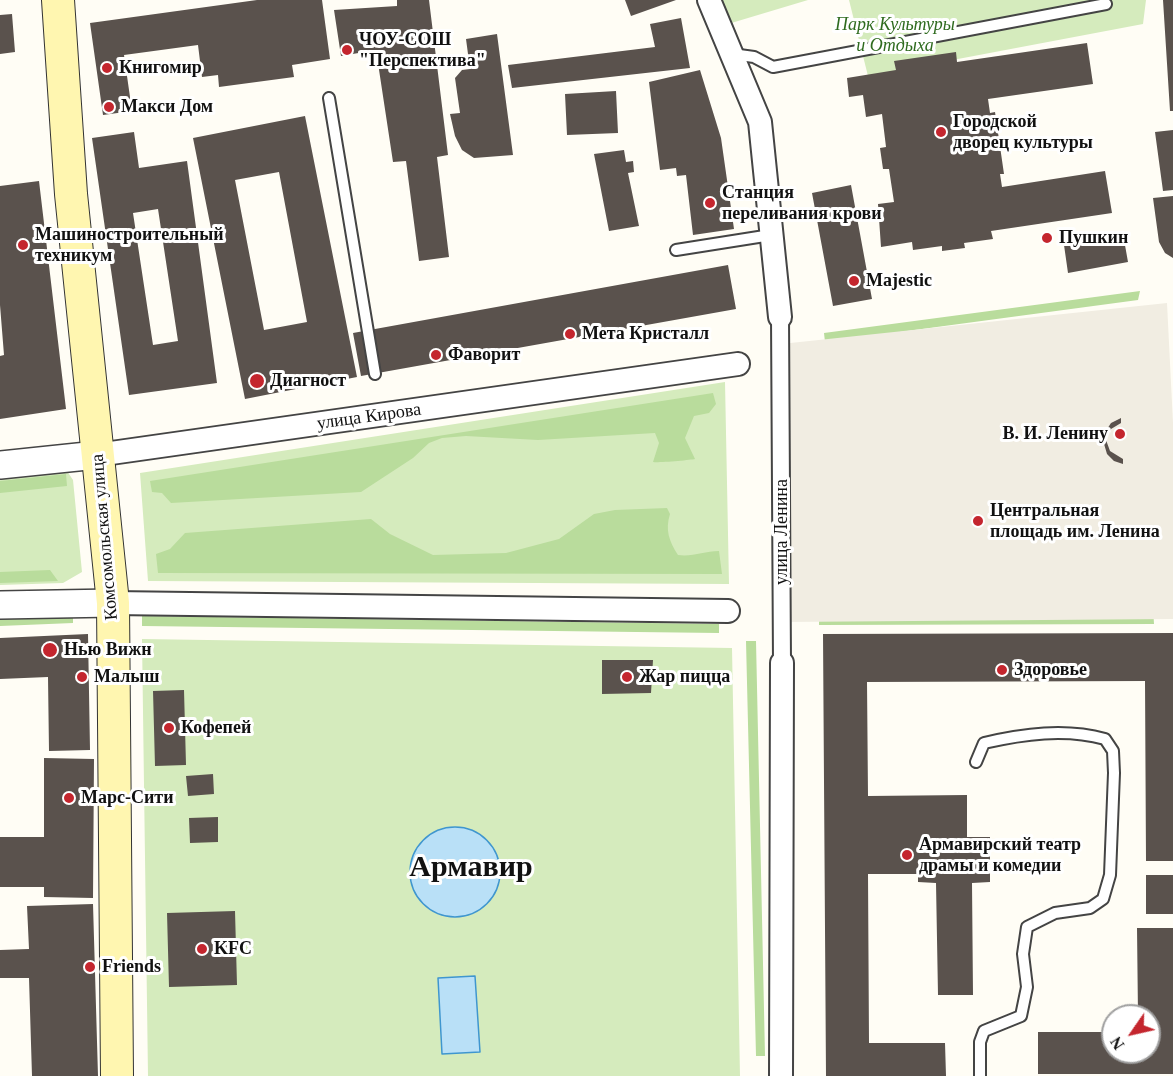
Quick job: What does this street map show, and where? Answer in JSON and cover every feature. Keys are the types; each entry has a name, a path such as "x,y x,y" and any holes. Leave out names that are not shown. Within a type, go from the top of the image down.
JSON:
{"main road":[{"name":"Комсомольская улица","path":"58,0 71,194 113,603 117,1076"}],"street":[{"name":"улица Ленина","path":"709,0 759,122 780,317 782,1076"},
{"name":"улица Кирова","path":"0,465 97,455 738,364"},
{"path":"0,605 113,603 728,611"}],"lane":[{"path":"732,54 754,57 773,67 1106,4"},
{"path":"329,98 375,374"},
{"path":"676,250 771,235"},
{"path":"976,762 984,743 1028,734 1087,734 1105,739 1113,751 1114,773 1110,875 1103,899 1090,908 1055,913 1027,927 1023,954 1027,987 1021,1016 984,1031 980,1042 980,1076"}],"green space":[{"name":"Парк Культуры и Отдыха","path":"709,0 808,0 728,24"},
{"name":"Парк Культуры и Отдыха","path":"849,0 1146,0 1143,24 868,76"},
{"path":"1140,291 1138,300 825,342 824,333"},
{"path":"725,382 729,584 148,581 140,473"},
{"path":"713,393 716,404 709,413 694,416 685,438 695,459 653,462 659,443 655,433 538,440 466,436 442,438 429,443 413,458 361,492 171,503 162,493 152,492 150,481"},
{"path":"67,471 73,480 82,572 63,583 0,585 0,477"},
{"path":"66,474 67,486 0,493 0,481"},
{"path":"667,508 670,514 669,535 678,555 719,551 722,574 158,573 156,554 170,549 185,533 371,519 390,534 433,555 506,553 559,539 594,514 615,510"},
{"path":"50,570 58,581 0,583 0,572"},
{"path":"1153,607 1154,624 819,625 819,609"},
{"path":"73,613 73,623 0,626 0,616"},
{"path":"142,616 719,624 719,633 142,626"},
{"path":"142,639 732,648 740,1076 148,1076"},
{"path":"746,641 756,641 765,1056 756,1056"}],"shaded area":[{"name":"Центральная площадь им. Ленина","path":"1167,303 1173,423 1173,619 784,622 781,344"}],"water":[{"path":"455,827 472,830 487,840 497,855 500,872 497,889 487,904 472,914 455,917 438,914 423,904 413,889 410,872 413,855 423,840 438,830"},
{"path":"475,976 480,1052 442,1054 438,978"}],"building":[{"path":"257,0 322,0 330,59 292,65 294,77 219,87 218,75 202,77 198,45 124,55 132,111 103,115 90,23"},
{"path":"397,0 429,0 448,155 437,157 449,257 419,261 406,161 393,162 376,50 341,56 334,10 397,6"},
{"path":"625,0 676,0 631,16"},
{"path":"1163,0 1173,0 1173,111 1170,111"},
{"path":"12,14 15,52 0,54 0,15"},
{"path":"681,18 690,68 512,88 508,65 655,47 650,24"},
{"path":"497,34 513,155 474,158 462,150 455,136 450,114 460,113 455,78 462,70 470,69 466,39"},
{"name":"Городской дворец культуры","path":"1087,43 1093,84 988,99 990,113 995,112 1004,174 1000,174 1002,187 1105,171 1112,213 991,231 993,239 964,243 965,248 942,251 942,246 913,250 912,242 881,247 878,204 894,202 889,169 883,169 880,148 886,147 882,114 866,117 863,95 849,97 847,78 896,70 894,61 956,52 957,62"},
{"path":"700,70 721,138 734,229 693,235 686,175 677,176 676,168 660,170 649,82"},
{"path":"616,91 618,133 567,135 565,94"},
{"path":"305,116 357,377 245,399 193,138","holes":["279,172 307,322 264,330 235,180"]},
{"path":"1173,130 1173,190 1163,191 1155,132"},
{"path":"134,132 139,168 187,161 217,383 129,395 92,138","holes":["158,209 178,341 153,345 133,213"]},
{"path":"624,150 626,162 633,161 634,172 628,173 639,226 609,231 594,154"},
{"name":"Машиностроительный техникум","path":"39,181 66,409 0,419 0,356 4,355 0,305 0,186"},
{"path":"851,185 872,299 833,306 812,193"},
{"path":"1173,196 1173,258 1165,253 1159,242 1153,198"},
{"path":"1123,234 1128,262 1068,273 1064,245"},
{"path":"728,265 736,309 361,376 353,333"},
{"path":"1121,418 1121,423 1111,429 1106,440 1110,451 1123,459 1123,464 1114,461 1107,454 1102,437 1111,423"},
{"path":"1173,633 1173,861 1146,861 1145,681 867,682 868,796 967,795 967,837 990,837 990,882 972,883 973,995 938,995 936,883 918,882 918,874 868,874 869,1043 945,1043 946,1076 826,1076 823,634"},
{"path":"88,634 90,750 49,751 48,677 0,679 0,638"},
{"name":"Жар пицца","path":"602,660 653,660 651,693 602,694"},
{"name":"Кофепей","path":"184,690 186,765 155,766 153,691"},
{"name":"Марс-Сити","path":"44,758 94,759 93,898 44,897 44,887 0,887 0,837 44,837"},
{"path":"213,774 214,794 188,796 186,776"},
{"path":"218,817 218,842 190,843 189,818"},
{"path":"1146,875 1173,875 1173,914 1146,914"},
{"path":"93,904 98,1076 32,1076 29,978 0,978 0,950 29,949 27,906"},
{"name":"KFC","path":"235,911 237,985 169,987 167,913"},
{"path":"1137,928 1173,928 1173,1074 1038,1074 1038,1032 1101,1032 1101,1064 1161,1064 1161,1004 1138,1004"}],"place":[{"name":"ЧОУ-СОШ \"Перспектива\"","path":"347,50"},
{"name":"Книгомир","path":"107,68"},
{"name":"Макси Дом","path":"109,107"},
{"name":"Городской дворец культуры","path":"941,132"},
{"name":"Cтанция переливания крови","path":"710,203"},
{"name":"Пушкин","path":"1047,238"},
{"name":"Машиностроительный техникум","path":"23,245"},
{"name":"Majestic","path":"854,281"},
{"name":"Мета Кристалл","path":"570,334"},
{"name":"Фаворит","path":"436,355"},
{"name":"Диагност","path":"257,381"},
{"name":"В. И. Ленину","path":"1120,434"},
{"name":"Центральная площадь им. Ленина","path":"978,521"},
{"name":"Нью Вижн","path":"50,650"},
{"name":"Здоровье","path":"1002,670"},
{"name":"Малыш","path":"82,677"},
{"name":"Жар пицца","path":"627,677"},
{"name":"Кофепей","path":"169,728"},
{"name":"Марс-Сити","path":"69,798"},
{"name":"Армавирский театр драмы и комедии","path":"907,855"},
{"name":"KFC","path":"202,949"},
{"name":"Friends","path":"90,967"}],"district":[{"name":"Армавир","path":"471,868"}]}
